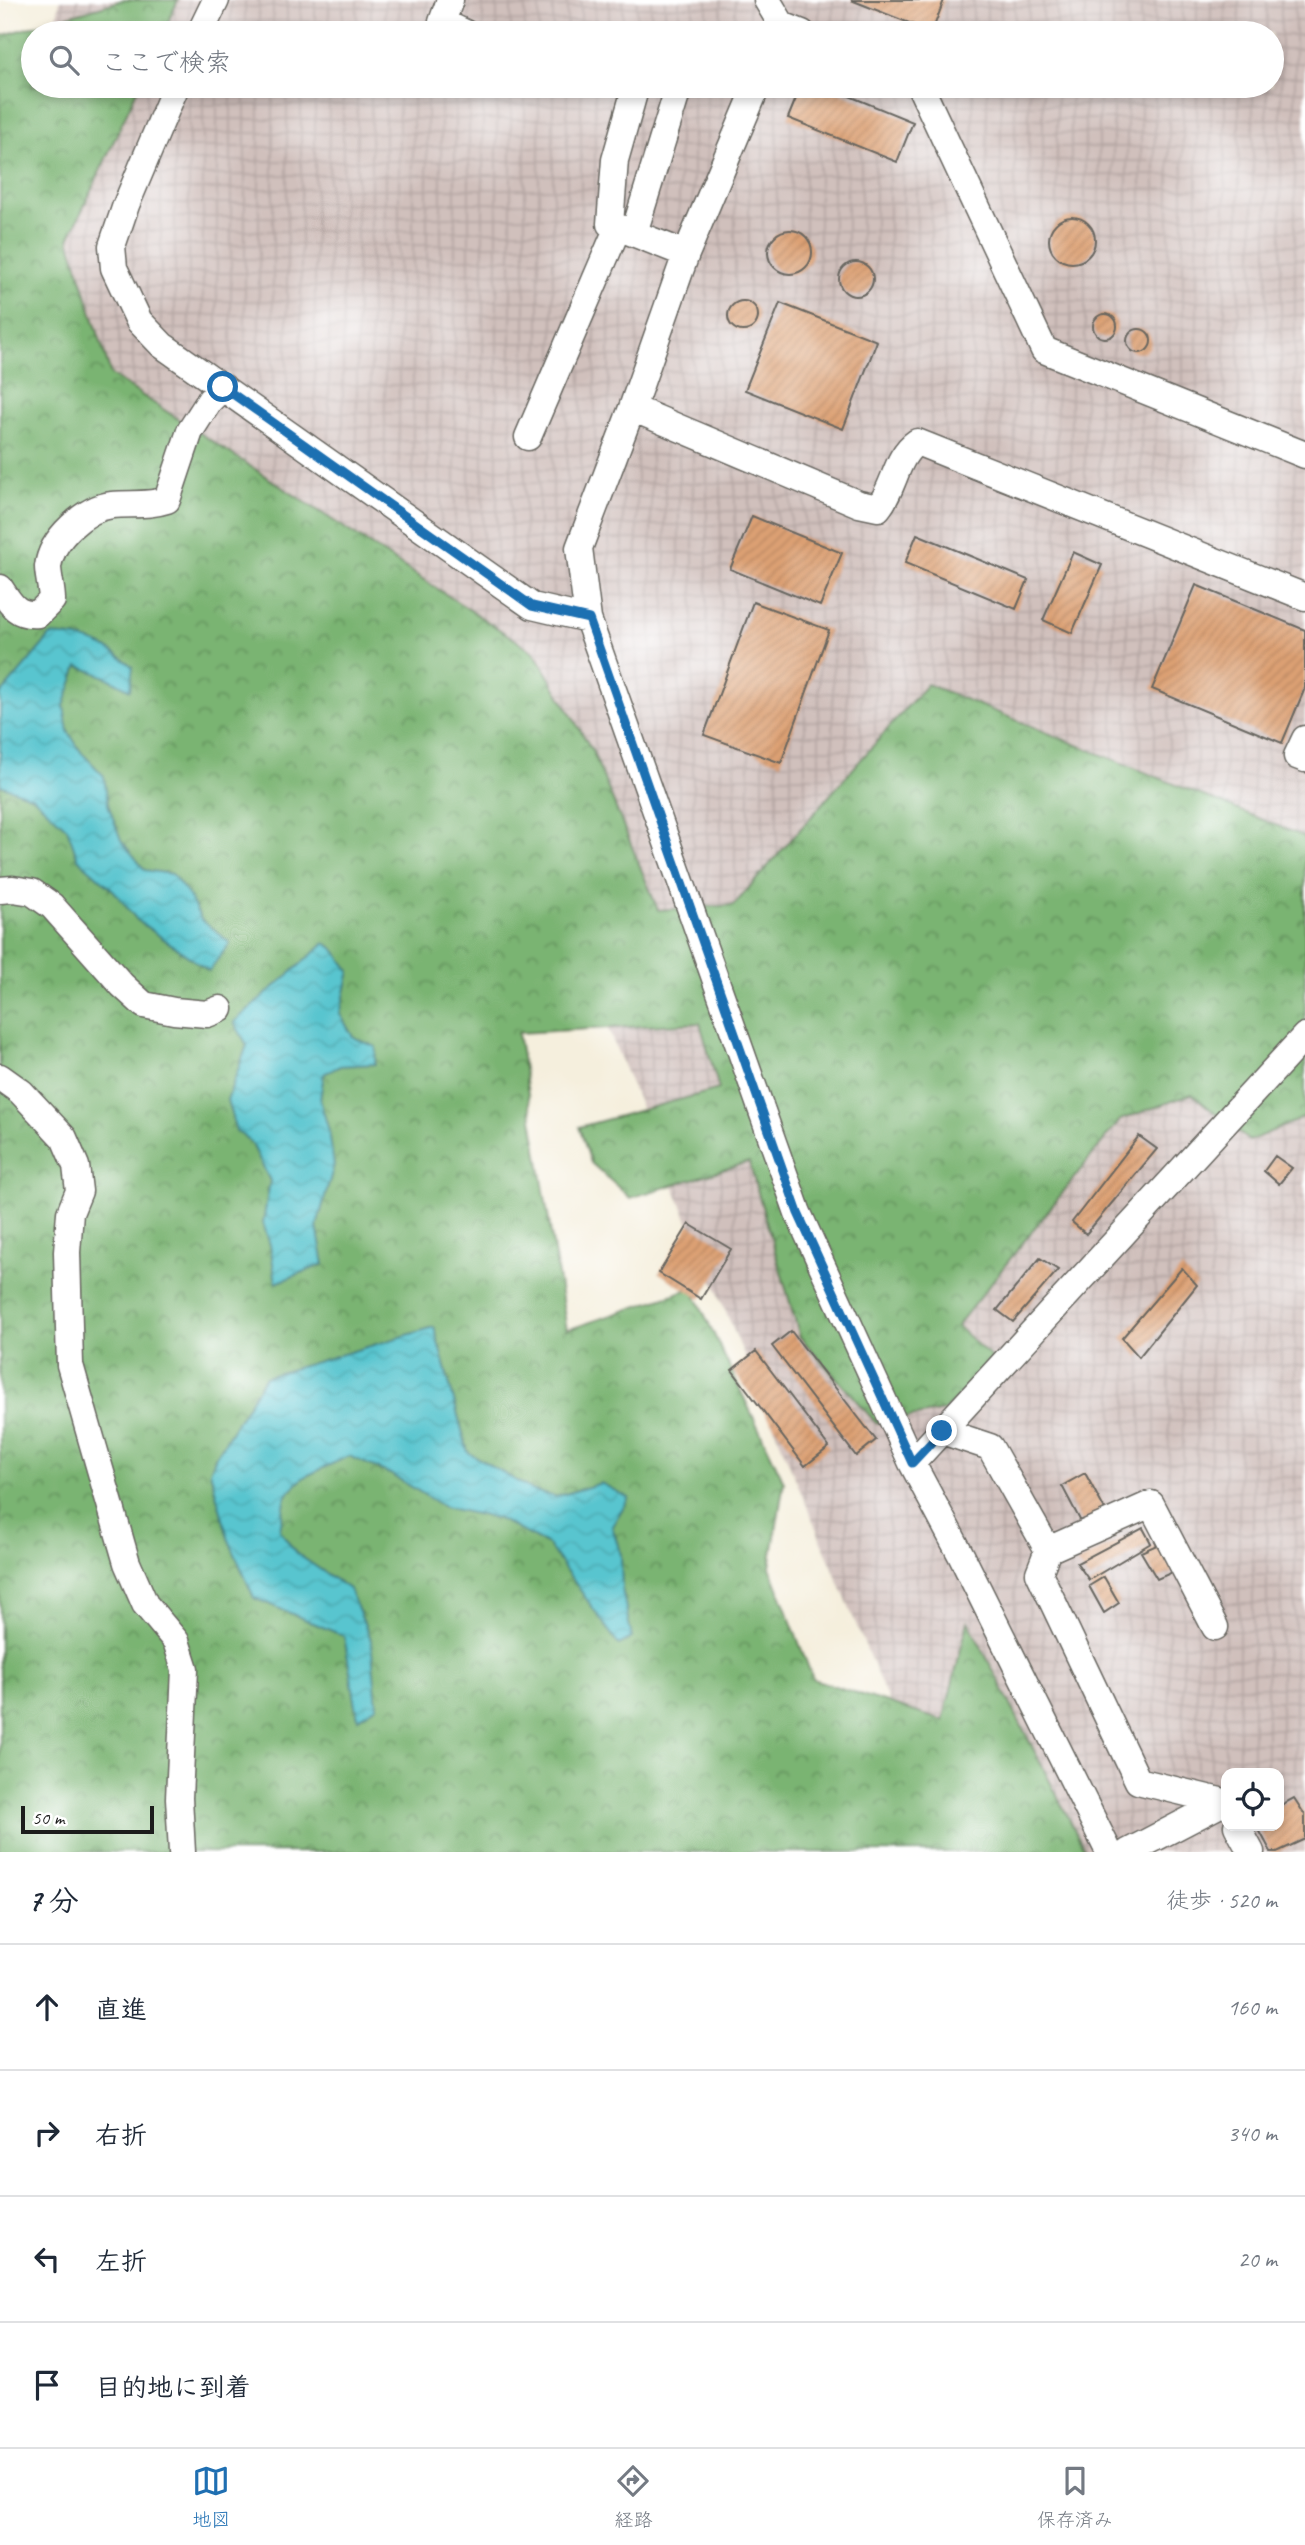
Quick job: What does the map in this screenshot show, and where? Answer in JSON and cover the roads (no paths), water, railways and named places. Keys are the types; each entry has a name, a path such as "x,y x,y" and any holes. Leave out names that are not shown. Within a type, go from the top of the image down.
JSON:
{"street":[{"path":"206,21 216,0"},
{"path":"442,21 450,0"},
{"path":"767,0 782,21"},
{"path":"789,21 792,0"},
{"path":"171,98 125,205 112,246 114,268 139,321 162,345 532,606 589,619"},
{"path":"626,98 615,160 610,223 686,254"},
{"path":"528,437 626,230 675,98"},
{"path":"752,98 686,254 579,548 589,619 798,1213 912,1463 961,1555 1108,1852"},
{"path":"926,98 1044,350 1305,455"},
{"path":"0,589 10,604 26,615 38,614 52,600 48,568 55,548 75,520 108,505 155,504 167,500 190,431 210,400 223,387"},
{"path":"632,408 859,503 878,508 885,500 906,450 917,442 1305,597"},
{"path":"1305,739 1297,756 1305,759"},
{"path":"0,890 32,892 52,906 122,985 144,1005 207,1014 220,1009"},
{"path":"912,1463 1305,1036"},
{"path":"0,1077 21,1092 64,1138 76,1166 79,1191 70,1213 67,1252 70,1365 127,1563 145,1604 176,1641 185,1669 179,1798 182,1852"},
{"path":"942,1431 990,1447 1048,1550"},
{"path":"1215,1627 1151,1504 1048,1550 1039,1573 1138,1781 1221,1802"},
{"path":"1128,1852 1221,1806"},
{"path":"1240,1831 1251,1852"}],"water":[{"path":"51,635 75,637 95,643 114,652 133,667 130,690 78,666 64,706 68,731 81,752 104,776 108,804 121,840 145,870 172,874 189,896 201,919 230,943 209,971 137,920 114,891 78,859 67,828 33,797 0,785 0,695"},
{"path":"325,943 333,948 350,971 340,1014 353,1037 376,1047 375,1064 340,1066 324,1074 320,1100 329,1131 334,1165 317,1226 324,1264 276,1283 270,1245 263,1223 270,1181 251,1142 236,1131 227,1100 247,1045 234,1022"},
{"path":"434,1327 468,1452 532,1490 555,1497 601,1483 629,1498 612,1526 621,1555 622,1589 632,1638 619,1645 548,1545 498,1519 444,1507 392,1475 349,1456 304,1477 286,1495 280,1530 296,1553 349,1589 371,1639 377,1706 358,1718 344,1636 254,1598 228,1538 210,1471 216,1456 265,1377"}]}
